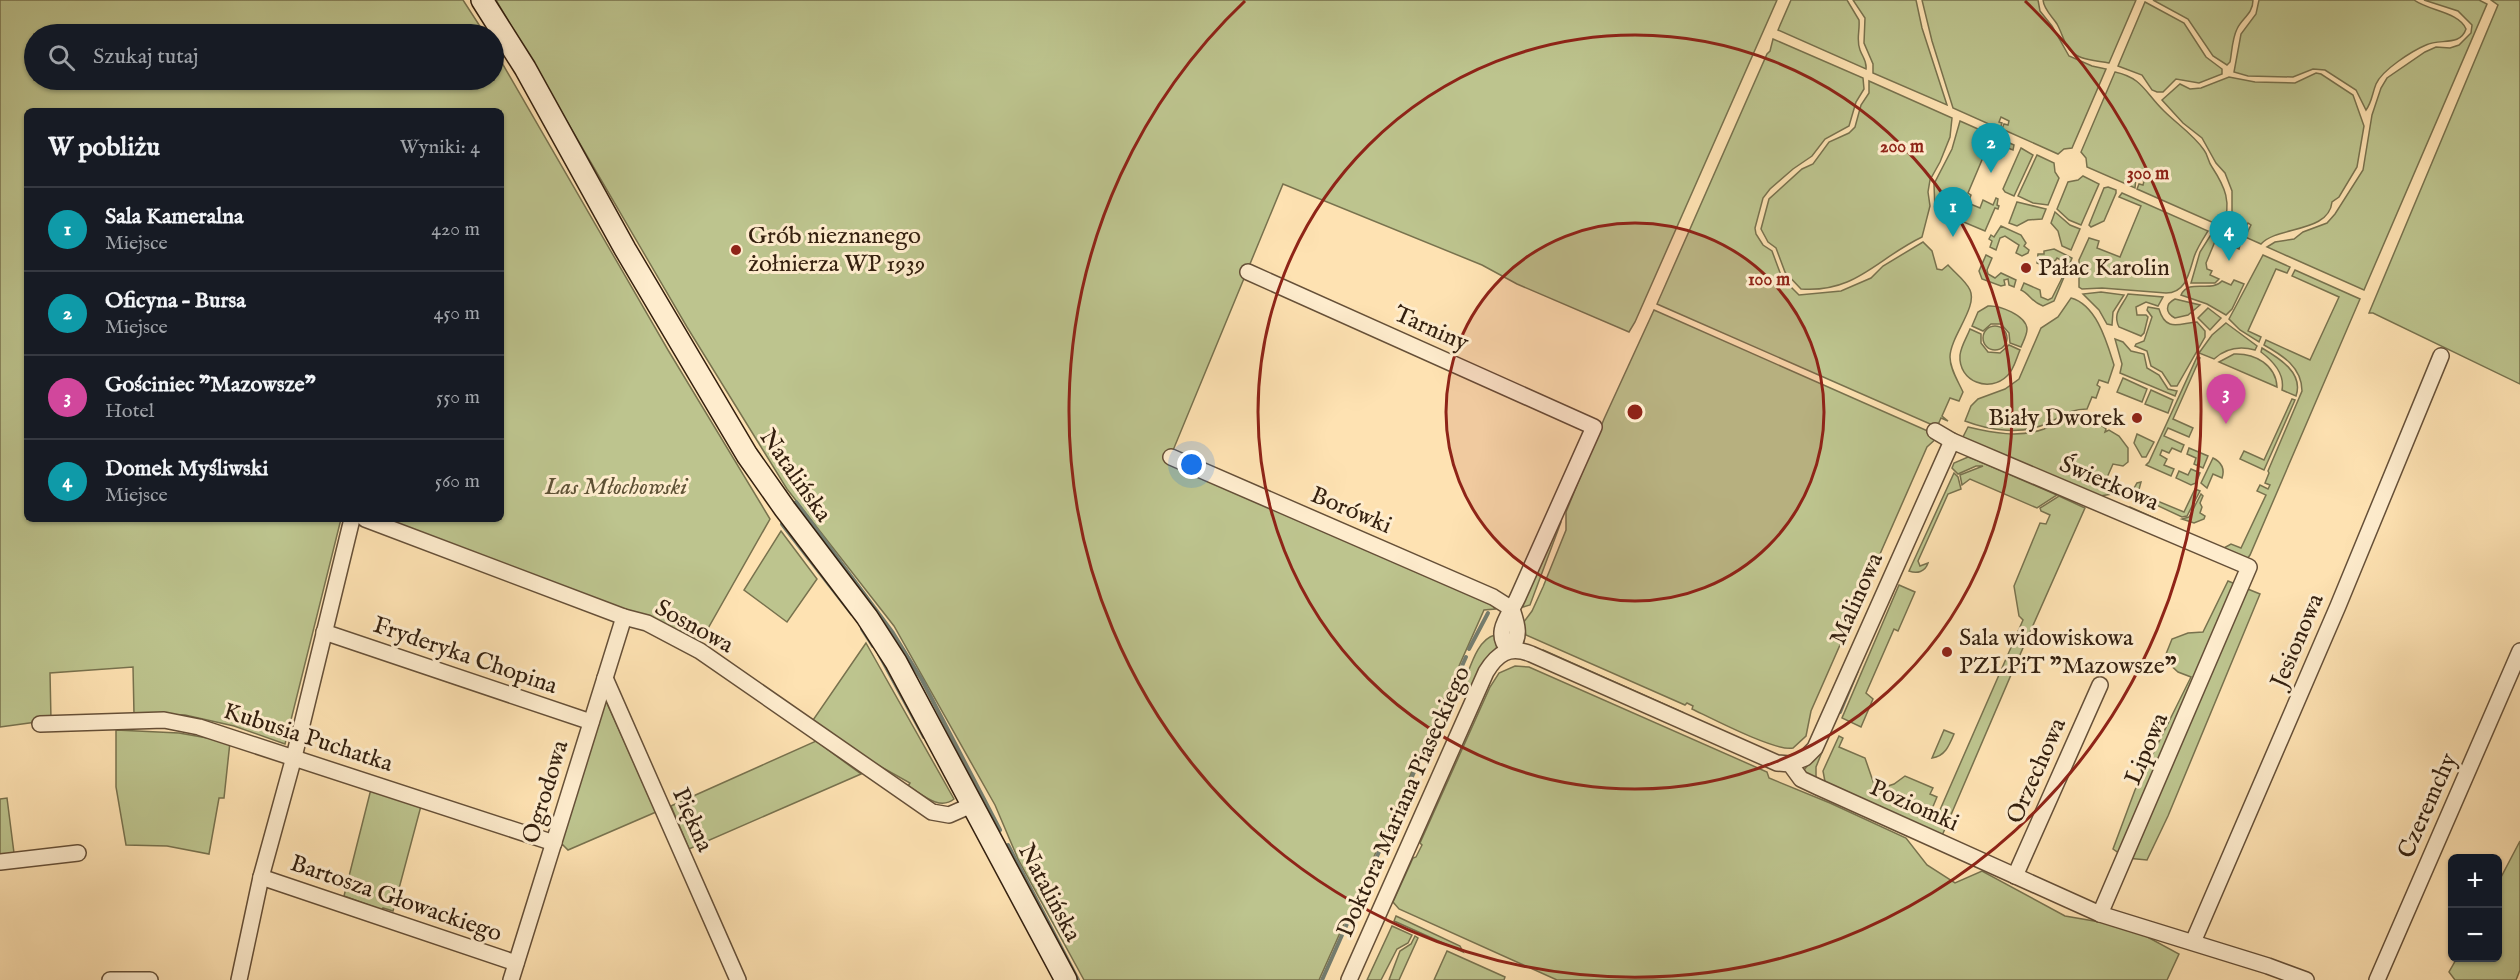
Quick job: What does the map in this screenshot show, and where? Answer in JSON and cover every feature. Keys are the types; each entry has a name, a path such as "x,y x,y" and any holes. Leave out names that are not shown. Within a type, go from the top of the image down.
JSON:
{"main road":[{"name":"Natalińska","path":"482,0 497,24"},
{"name":"Natalińska","path":"504,35 724,418 785,509 879,635 921,705 1066,980"}],"street":[{"name":"Tarniny","path":"1248,272 1594,427 1512,609"},
{"name":"Jesionowa","path":"2193,942 2333,616 2441,356"},
{"name":"Świerkowa","path":"1935,431 1952,441 2249,567"},
{"name":"Malinowa","path":"1790,764 1805,758 1815,748 1952,441"},
{"name":"Borówki","path":"1171,457 1493,597 1512,609"},
{"path":"239,980 261,877 294,756 351,522"},
{"name":"Sosnowa","path":"373,522 624,617 647,623 700,651 933,812 949,815 974,804"},
{"name":"Lipowa","path":"2100,914 2249,567"},
{"path":"1512,609 1506,618 1502,633 1503,643 1513,650"},
{"name":"Ogrodowa","path":"511,980 624,617"},
{"name":"Fryderyka Chopina","path":"324,632 591,722"},
{"name":"Poziomki","path":"1513,650 1778,763 1790,764 1801,779 1818,788 2100,914 2306,980"},
{"name":"Doktora Mariana Piaseckiego","path":"1349,980 1482,680 1494,659 1513,650"},
{"name":"Czeremchy","path":"2377,980 2520,651"},
{"name":"Piękna","path":"605,678 738,980"},
{"name":"Orzechowa","path":"2015,876 2100,685"},
{"name":"Kubusia Puchatka","path":"40,724 164,720 199,727 294,756 554,843"},
{"path":"0,862 78,853"},
{"name":"Bartosza Głowackiego","path":"261,877 516,963"},
{"path":"110,980 150,980"}],"green space":[{"name":"Las Młochowski","path":"0,0 463,0 479,24 24,24 24,90 504,90 504,66 668,350 770,519 698,646 387,522 504,522 504,108 24,108 24,522 340,522 285,744 234,726 185,715 134,714 133,667 50,673 51,720 0,727"},
{"path":"496,0 1777,0 1629,332 1517,284 1482,265 1283,184 1169,460 1491,603 1495,609 1484,610 1319,980 1084,980 1018,859 995,805 894,626 787,489 687,327"},
{"path":"1791,0 1847,0 1859,20 1858,43 1866,69 1778,30"},
{"path":"1853,0 1916,0 1922,28 1947,105 1873,73 1873,64 1864,43 1865,18"},
{"path":"1922,0 2038,0 2040,11 2052,26 2069,56 2092,66 2106,69 2072,148 2064,149 2058,154 2002,129 2004,124 2008,125 2009,121 2001,117 2000,129 1953,108"},
{"path":"2043,0 2136,0 2109,63 2075,55"},
{"path":"2153,0 2253,0 2253,5 2235,33 2230,62 2227,65 2213,56 2188,19"},
{"path":"2259,0 2414,0 2450,15 2462,23 2466,29 2459,38 2426,45 2391,67 2376,84 2366,110 2356,90 2325,70 2313,69 2293,77 2248,76 2234,72 2241,34 2256,14"},
{"path":"2424,0 2479,0 2487,4 2364,290 2267,247 2275,242 2294,239 2303,232 2327,223 2335,214 2363,170 2372,115 2381,88 2387,78 2425,52 2436,47 2450,48 2459,45 2471,33 2472,25 2458,11"},
{"path":"2491,0 2520,0 2520,384 2369,313 2498,5"},
{"path":"2145,2 2184,23 2206,57 2222,69 2222,74 2199,83 2176,79 2163,92 2157,92 2152,90 2142,75 2118,66"},
{"path":"1773,39 1863,78 1864,89 1856,102 1849,126 1825,139 1812,156 1793,169 1763,198 1755,228 1756,234 1763,245 1772,251 1782,278 1799,295 1841,291 1871,278 1883,266 1923,242 1932,251 1937,269 1942,270 1948,265 1963,280 1970,290 1970,305 1954,340 1950,361 1963,392 1959,401 1950,398 1942,416 1948,421 1941,418 1937,427 1657,304 1770,51"},
{"path":"2115,72 2138,82 2204,150 2226,195 2227,210 2223,227 2137,189 2139,184 2143,185 2144,181 2136,177 2135,188 2087,167 2086,158 2081,152"},
{"path":"2316,73 2353,95 2364,126 2357,167 2339,197 2332,202 2329,212 2322,219 2278,234 2261,244 2245,237 2251,225 2248,223 2242,236 2229,230 2232,191 2225,173 2216,163 2202,138 2183,123 2162,100 2180,84 2190,89 2201,88 2229,77 2255,82 2295,83"},
{"path":"1869,81 1952,118 1950,137 1930,180 1928,192 1930,206 1922,237 1851,280 1837,286 1801,289 1785,272 1776,248 1768,242 1761,229 1769,199 1802,169 1813,164 1829,142 1849,133 1855,127 1861,105 1869,93"},
{"path":"1960,121 2014,145 2013,150 1990,141 1968,193 1971,195 1968,203 1980,208 1983,200 1993,205 1996,198 1998,199 1998,209 1995,208 1985,231 1935,210 1934,184 1952,149"},
{"path":"2021,148 2033,155 2014,196 2003,189"},
{"path":"2037,155 2054,163 2055,172 2059,178 2048,205 2033,203 2018,196"},
{"path":"2083,176 2099,184 2081,225 2069,220 2057,209 2068,182 2078,180"},
{"path":"2104,188 2116,190 2116,193 2104,221 2091,227 2089,225"},
{"path":"2122,193 2208,231 2197,250 2186,281 2178,290 2166,293 2079,287 2079,260 2089,238 2099,241 2097,248 2120,257 2141,206 2119,197"},
{"path":"2017,202 2046,209 2042,219 2028,220 2017,226 2009,223"},
{"path":"2055,212 2070,225 2080,229 2071,250 2062,246 2058,231 2051,223"},
{"path":"2001,226 2021,235 2026,243 2024,246 2029,250 2028,253 2022,256 2016,253 2019,245 2005,236 2000,238 1996,250 1990,247 1991,235 1994,237"},
{"path":"2212,233 2240,245 2239,249 2216,239 2206,263 2207,269 2212,271 2210,275 2219,279 2215,283 2191,283 2200,252"},
{"path":"2054,249 2072,258 2054,301 2043,306 2021,290 2024,283 2040,290 2041,297 2048,300 2052,298 2062,278 2065,262 2057,258 2055,261 2048,258 2044,266 2037,263 2038,254"},
{"path":"1986,255 1992,258 1987,270 1988,274 1995,278 2001,273 2016,280 2014,287 2009,285 2008,279 2004,280 2005,285 2001,286 1982,279 1979,271"},
{"path":"2263,255 2290,267 2287,273 2276,269 2248,331 2261,337 2259,342 2240,330 2229,319"},
{"path":"2295,270 2360,299 2250,555 2247,559 2128,512 2130,507 2219,547 2224,548 2231,544 2241,548 2266,495 2257,491 2260,485 2268,489 2270,485 2265,483 2268,471 2302,391 2299,375 2295,369 2278,353 2264,345 2266,340 2310,360 2339,297 2292,276"},
{"path":"2234,280 2244,284 2232,309 2226,315 2207,304 2181,295 2189,287 2212,286 2222,281 2231,285"},
{"path":"2101,292 2124,295 2113,312 2112,325 2107,324 2099,310 2083,294"},
{"path":"2128,294 2163,297 2158,306 2146,302 2136,307 2137,315 2148,317 2141,336 2119,327 2117,322 2117,314"},
{"path":"2071,298 2088,308 2094,316 2114,365 2108,383 2099,380 2097,385 2100,387 2096,398 2092,397 2087,409 2071,412 2038,427 2028,429 1996,429 1965,421 1971,406 1978,399 2005,389 2019,379 2041,328 2058,317"},
{"path":"2175,299 2200,305 2188,315 2175,318 2169,314 2168,306"},
{"path":"1988,306 2005,309 2022,319 2027,329 2021,347 2010,343 2009,333 2001,324 1991,324 1983,331 1972,326 1978,312"},
{"path":"2148,307 2159,309 2170,324 2197,322 2205,331 2205,337 2177,386 2171,386 2162,372 2151,366 2147,351 2135,346 2144,341 2152,317 2147,310"},
{"path":"2208,308 2221,318 2210,330 2198,318"},
{"path":"1654,310 1939,436 1927,447 1811,711 1806,736 1793,748 1773,745 1743,733 1692,709 1693,706 1687,703 1685,705 1526,635 1523,623 1532,611 1566,530 1566,512 1604,419"},
{"path":"2226,323 2257,346 2255,350 2233,349 2223,352 2214,359 2199,353 2212,335"},
{"path":"1995,326 2004,329 2007,338 2004,347 1995,350 1986,347 1983,338 1986,329"},
{"path":"1970,329 1981,334 1981,343 1988,352 2000,353 2009,345 2020,350 2011,371 2000,381 1992,384 1976,382 1964,372 1960,355"},
{"path":"2115,339 2123,342 2131,351 2144,354 2147,368 2159,375 2168,389 2177,391 2175,396 2120,373 2122,364"},
{"path":"2262,348 2276,356 2293,373 2298,388 2296,396 2282,390 2280,373 2270,359 2261,352"},
{"path":"2234,354 2257,358 2263,362 2273,372 2277,387 2219,362"},
{"path":"2197,357 2200,358 2173,419 2193,428 2189,437 2168,428 2164,436 2184,445 2181,452 2172,448 2169,453 2162,450 2160,455 2167,459 2164,465 2174,469 2171,476 2146,465"},
{"path":"2123,378 2147,389 2142,402 2117,392"},
{"path":"2151,390 2173,400 2168,413 2145,404"},
{"path":"2292,399 2295,400 2264,470 2240,459 2244,451 2264,460"},
{"path":"2088,413 2095,415 2098,423 2106,429 2105,432 2109,430 2119,436 2128,448 2128,462 2123,466 2113,464 2105,482 2114,487 2112,494 2094,497 1962,439 1968,427 1996,433 2035,432 2065,418"},
{"path":"2137,434 2154,442 2146,457 2142,457 2134,443"},
{"path":"2189,448 2208,456 2203,468 2194,464 2196,458 2187,454"},
{"path":"1968,457 2057,495 2037,508 1970,479 1962,485 1960,475 1983,466 1976,466 1958,474 1952,468 1954,463"},
{"path":"2213,458 2222,466 2223,475 2222,478 2213,474 2207,488 2201,483"},
{"path":"2191,469 2200,473 2196,483 2191,485 2176,478 2179,471 2188,475"},
{"path":"1954,473 1958,477 1961,489 1948,494 1918,561 1920,566 1928,563 1927,566 1920,571 1909,571"},
{"path":"2141,482 2138,493 2184,512 2195,489 2200,491 2187,516 2182,517 2135,495 2133,490 2137,483"},
{"path":"2201,494 2203,496 2200,513 2205,516 2204,519 2194,523 2182,519 2189,517"},
{"path":"2059,496 2085,508 2019,657 2021,660 2015,674 2011,675 1941,838 1826,787 1823,771 1839,736 1843,738 1839,747 1865,758 1876,790 1894,784 1905,776 1933,788 1930,794 1937,797 1929,816 1936,819 2023,620 2019,616 2014,586 2040,523 2046,524 2050,515 2041,511 2040,508"},
{"path":"1557,521 1561,522 1530,605 1523,607 1522,598"},
{"path":"781,531 817,579 787,622 744,590"},
{"path":"2228,581 2260,594 2168,816 2147,860 2126,858 2113,849 2135,790 2191,677 2178,672 2164,659 2172,639 2188,633 2203,632"},
{"path":"1899,585 1915,592 1898,631 1894,629 1866,693 1873,699 1861,727 1842,718"},
{"path":"1495,635 1498,643 1496,649 1487,659 1473,687 1463,685 1479,648 1483,642"},
{"path":"866,643 954,799 942,803 925,797 908,786 910,783 851,750 811,723"},
{"path":"1543,650 1682,712 1540,651"},
{"path":"1515,666 1529,667 1767,772 1769,778 1906,838 1927,865 1955,883 1982,871 2065,916 2129,927 2179,954 2167,980 1557,980 1399,909 1393,902 1413,858 1416,857 1422,845 1420,843 1490,687 1499,673"},
{"path":"604,703 607,703 656,812 568,850 561,843"},
{"path":"116,730 179,733 230,742 224,798 219,798 209,854 167,846 126,845 116,787"},
{"path":"1944,730 1954,734 1943,753 1932,758"},
{"path":"816,741 861,774 689,849 671,806"},
{"path":"1819,751 1822,752 1816,767 1816,784 1804,773 1804,770"},
{"path":"371,789 421,806 393,911 383,908 382,910 344,896"},
{"path":"7,798 14,853 0,855 0,799"},
{"path":"2520,841 2520,970 2516,980 2455,980 2449,972 2455,962 2502,962 2502,875"},
{"path":"1396,916 1460,946 1463,952 1394,921"},
{"path":"1392,926 1412,935 1408,943 1397,949 1381,980 1367,980"},
{"path":"1415,936 1418,938 1399,980 1389,980 1400,951 1411,944"},
{"path":"1447,951 1505,977 1504,980 1434,980"}],"waterway":[{"path":"796,502 893,633 922,680 1000,830"},
{"path":"782,524 852,614"},
{"path":"1469,649 1488,613"},
{"path":"862,629 873,646"},
{"path":"879,654 924,737"},
{"path":"1401,801 1466,657"},
{"path":"1840,712 1857,671"},
{"path":"1322,980 1399,807"},
{"path":"1008,845 1078,980"}],"place":[{"name":"Oficyna – Bursa","path":"1991,173"},
{"name":"Sala Kameralna","path":"1953,237"},
{"name":"Grób nieznanego żołnierza WP 1939","path":"736,250"},
{"name":"Domek Myśliwski","path":"2229,261"},
{"name":"Pałac Karolin","path":"2026,268"},
{"name":"Biały Dworek","path":"2137,418"},
{"name":"Gościniec \"Mazowsze\"","path":"2226,424"},
{"name":"Sala widowiskowa PZLPiT \"Mazowsze\"","path":"1947,652"}]}
